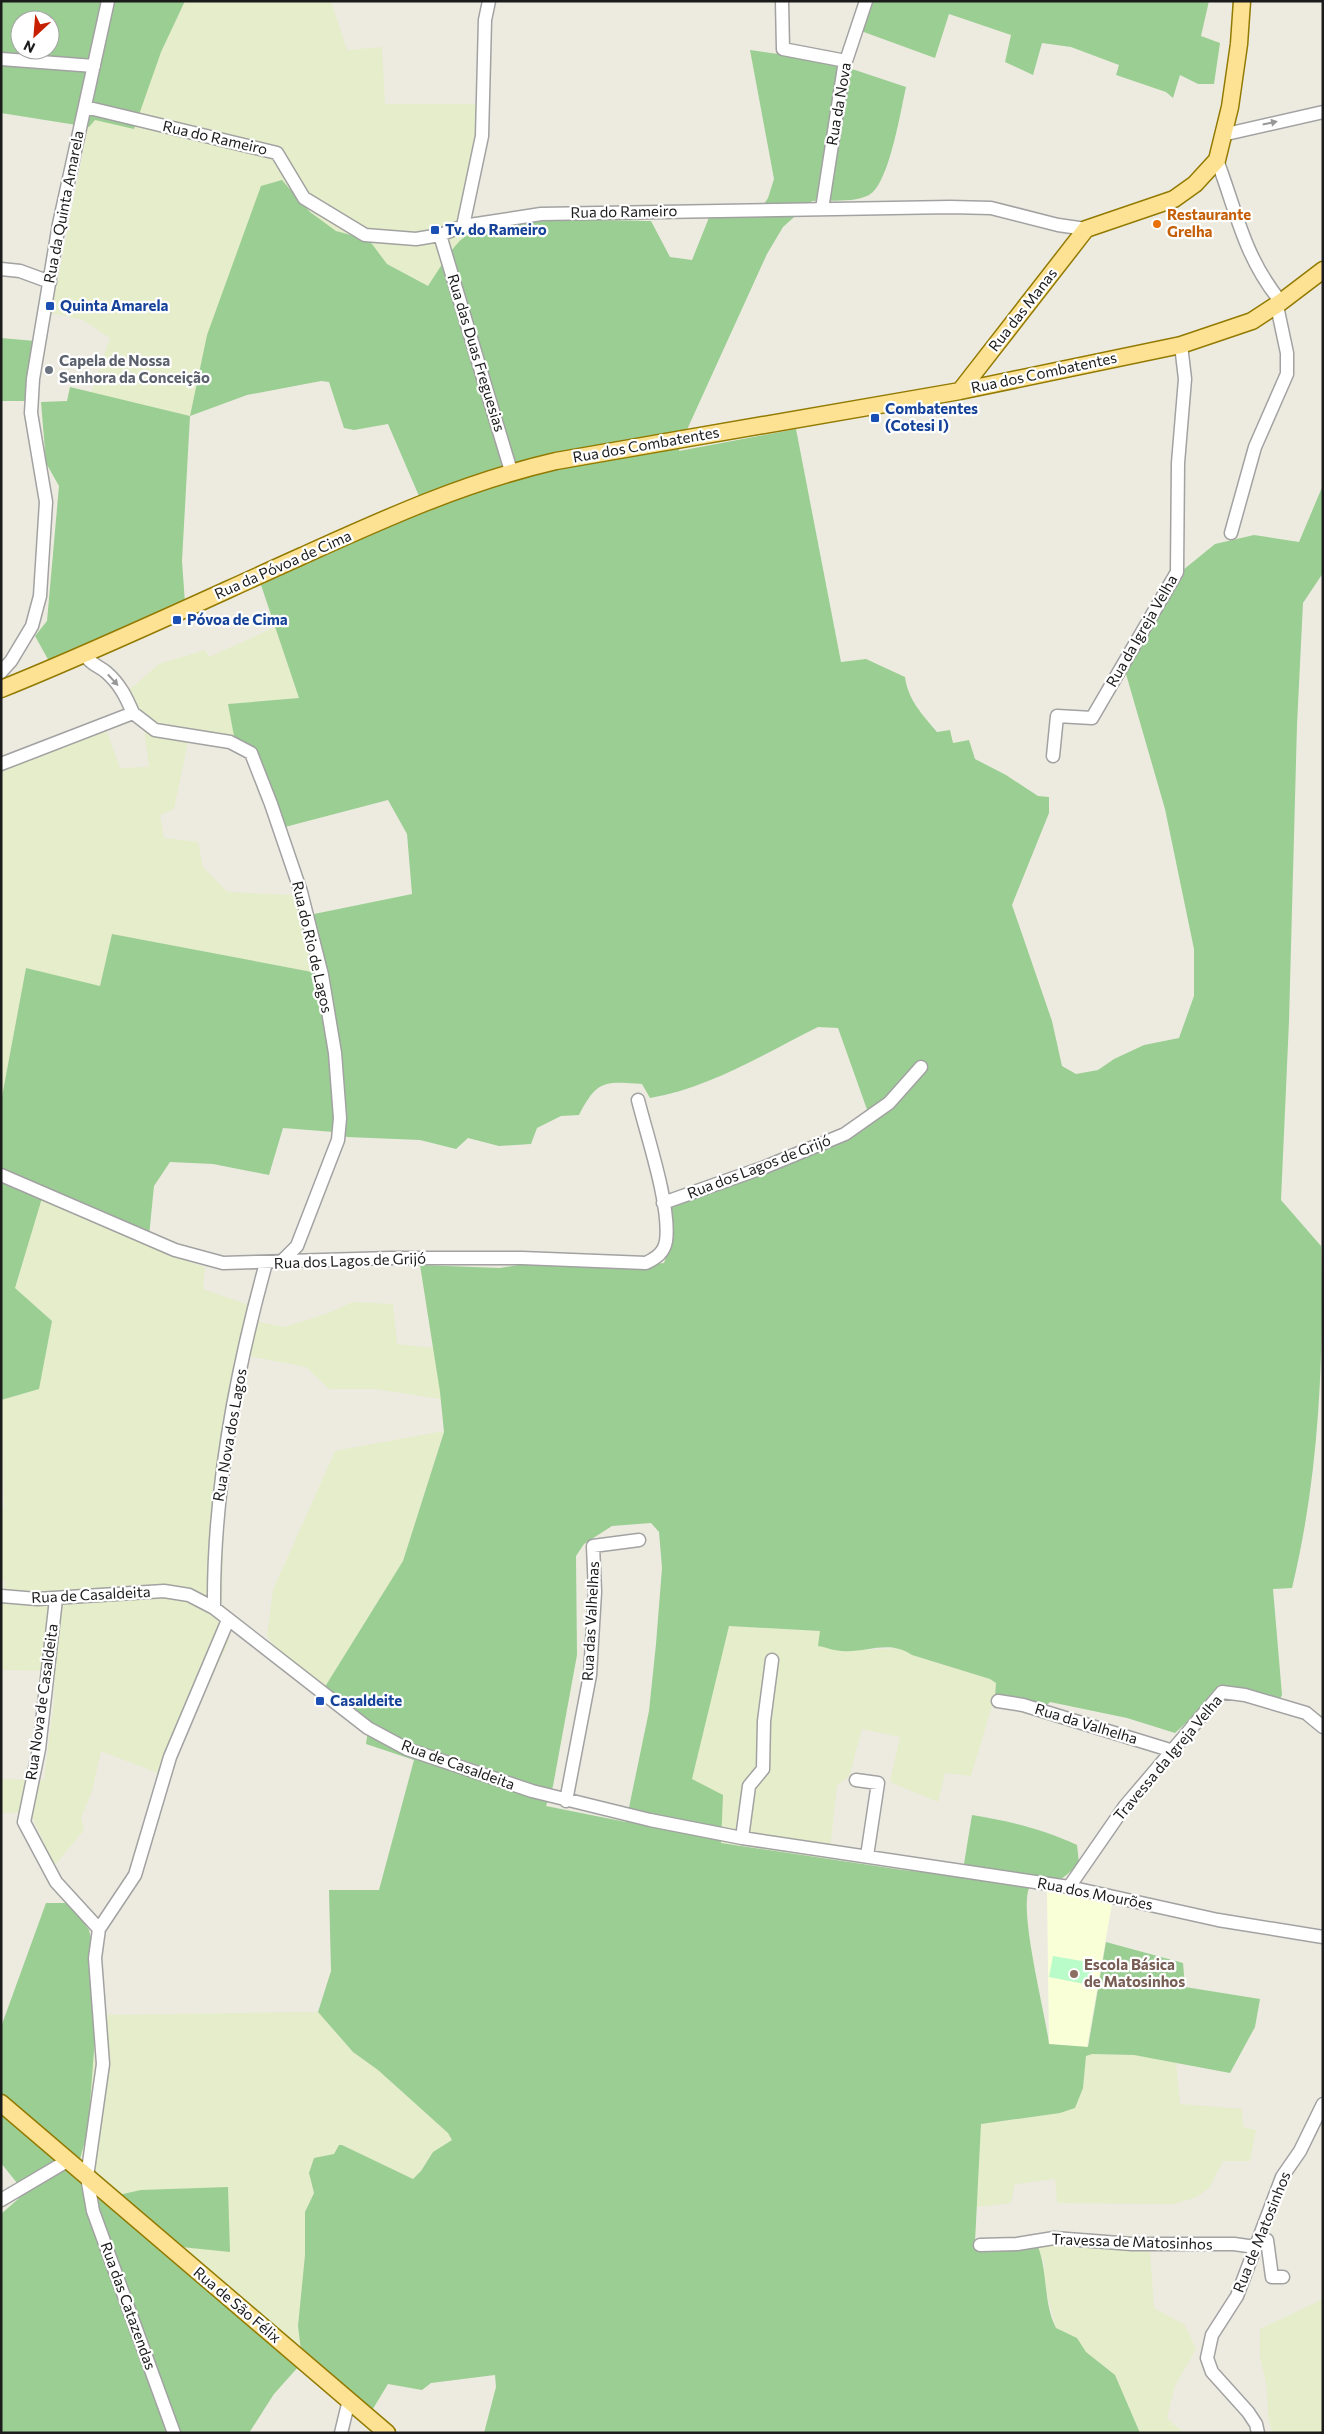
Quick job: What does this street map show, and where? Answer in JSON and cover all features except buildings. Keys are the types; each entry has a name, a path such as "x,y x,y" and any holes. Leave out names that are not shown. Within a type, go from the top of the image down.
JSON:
{"main road":[{"path":"1086,228 1174,199 1195,184 1217,160 1230,107 1239,44 1242,1"},
{"name":"Rua das Manas","path":"960,391 1086,228"},
{"name":"Rua dos Combatentes","path":"511,471 606,451 960,391 1181,345 1252,321 1279,304 1323,270"},
{"name":"Rua da Póvoa de Cima","path":"1,689 85,655 460,487 511,471"},
{"name":"Rua de São Félix","path":"1,2103 387,2433"}],"street":[{"name":"Rua da Quinta Amarela","path":"1,672 11,661 32,626 40,596 46,502 31,413 32,379 61,215 108,1"},
{"path":"464,226 482,136 485,20 489,1"},
{"path":"782,1 783,49 846,60"},
{"name":"Rua da Nova","path":"822,209 846,60 866,1"},
{"path":"1,59 94,66"},
{"name":"Rua do Rameiro","path":"85,107 277,153 304,198 365,235 416,239 440,235 464,226 541,214 822,209 991,208 1058,225 1086,228"},
{"path":"1222,135 1323,112"},
{"path":"1217,160 1245,242 1260,276 1279,304 1287,353 1287,374 1255,447 1231,533"},
{"name":"Rua das Duas Freguesias","path":"440,235 511,471"},
{"path":"1,269 20,271 50,282"},
{"name":"Rua da Igreja Velha","path":"1053,756 1057,716 1092,718 1177,572 1178,463 1185,379 1181,345"},
{"name":"Rua do Rio de Lagos","path":"85,655 88,661 106,672 122,689 133,713 155,730 230,742 251,753 302,892 322,975 335,1053 340,1118 338,1140 296,1246 282,1261"},
{"path":"1,764 133,713"},
{"name":"Rua dos Lagos de Grijó","path":"663,1203 765,1167 844,1134 889,1103 921,1067"},
{"name":"Rua dos Lagos de Grijó","path":"1,1175 175,1250 223,1263 266,1264 282,1261 392,1258 505,1258 646,1263 659,1256 666,1243 663,1203 638,1100"},
{"name":"Rua Nova dos Lagos","path":"214,1608 213,1552 222,1469 251,1318 266,1264"},
{"name":"Rua das Valhelhas","path":"566,1801 590,1676 595,1592 593,1546 639,1540"},
{"name":"Rua de Casaldeita","path":"1,1596 27,1599 56,1599 164,1591 189,1595 214,1608 360,1723 407,1749 566,1801 742,1838 867,1856"},
{"name":"Rua Nova de Casaldeita","path":"56,1599 39,1749 24,1822 56,1882 99,1929"},
{"path":"99,1929 135,1875 170,1757 228,1620"},
{"path":"742,1838 749,1786 763,1769 764,1722 772,1660"},
{"name":"Travessa da Igreja Velha","path":"1069,1887 1125,1806 1222,1692 1245,1695 1306,1713 1323,1727"},
{"name":"Rua da Valhelha","path":"998,1701 1023,1705 1173,1750"},
{"path":"856,1780 878,1783 867,1856"},
{"name":"Rua dos Mourões","path":"867,1856 1069,1887 1218,1920 1323,1937"},
{"name":"Rua das Catazendas","path":"99,1929 95,1958 103,2064 87,2177 93,2211 174,2433"},
{"name":"Rua de Matosinhos","path":"1258,2433 1256,2424 1248,2412 1212,2372 1207,2358 1212,2335 1238,2296 1282,2177 1300,2151 1323,2104"},
{"path":"1,2200 67,2161"},
{"name":"Travessa de Matosinhos","path":"980,2245 1017,2244 1054,2238 1132,2244 1234,2244 1255,2247"},
{"path":"1267,2240 1272,2277 1282,2277"},
{"path":"341,2433 349,2400"}],"shaded area":[{"path":"185,1 331,1 347,50 382,47 385,104 481,104 481,124 460,212 470,235 462,239 428,286 387,264 369,240 336,231 310,212 282,180 207,335 190,416 91,393 110,338 83,320 51,313 88,127 161,52"},
{"path":"275,627 299,698 229,704 234,736 190,732 174,809 160,815 164,838 198,842 203,867 227,892 295,895 300,913 314,914 316,959 312,972 112,934 100,987 26,968 1,1102 1,772 105,727 120,768 149,767 144,728 127,692 159,664 205,650 209,657"},
{"path":"42,1198 149,1236 156,1250 205,1267 203,1289 249,1305 246,1319 284,1327 326,1314 353,1302 393,1304 397,1344 434,1348 441,1399 375,1389 329,1389 306,1367 249,1356 224,1509 222,1608 229,1642 187,1723 170,1778 101,1751 92,1791 81,1818 84,1830 54,1866 30,1812 1,1813 1,1779 44,1780 54,1701 55,1671 1,1670 1,1612 5,1581 1,1579 1,1510 4,1507 1,1400 39,1388 52,1321 15,1288"},
{"path":"444,1431 403,1561 323,1690 289,1666 267,1636 273,1590 335,1451"},
{"path":"728,1626 820,1631 864,1650 902,1648 912,1655 990,1679 996,1683 995,1696 971,1776 945,1773 938,1802 890,1782 900,1737 862,1729 849,1777 837,1785 829,1859 721,1843 723,1795 692,1779"},
{"name":"Escola Básica de Matosinhos","path":"1047,1890 1112,1904 1087,2047 1049,2044"},
{"path":"318,2012 353,2052 378,2070 448,2133 452,2140 433,2152 421,2171 413,2179 342,2145 339,2145 334,2154 314,2158 309,2173 314,2193 305,2212 305,2255 298,2326 301,2351 81,2180 80,2159 88,2131 97,2015"},
{"path":"1092,2054 1134,2055 1176,2062 1180,2104 1242,2109 1243,2127 1256,2130 1250,2161 1223,2161 1209,2188 1197,2197 1174,2204 1057,2203 1055,2179 1015,2184 1011,2203 977,2207 981,2124 1060,2113 1075,2108 1083,2088 1086,2056"},
{"path":"1063,2239 1150,2249 1154,2308 1185,2325 1196,2349 1175,2386 1167,2418 1184,2433 1140,2433 1115,2375 1086,2352 1077,2338 1056,2328 1044,2283 1044,2263 1038,2247"},
{"path":"1323,2299 1323,2433 1272,2433 1268,2416 1267,2387 1260,2357 1260,2329"}],"green space":[{"path":"1,1 185,1 161,52 134,129 95,120 89,127 1,113"},
{"path":"874,1 1209,1 1201,36 1220,43 1214,84 1198,84 1180,75 1173,98 1166,92 1116,75 1119,65 1071,47 1042,43 1033,75 1005,62 1011,35 949,14 935,58 861,31"},
{"path":"750,50 828,61 906,87 893,146 883,177 876,188 863,198 841,201 812,201 783,227 767,254 680,445 679,451 796,429 841,662 866,659 905,677 912,700 937,732 950,730 953,743 969,740 975,759 1006,775 1038,796 1049,797 1049,813 1012,905 1052,1021 1062,1066 1076,1074 1098,1070 1114,1059 1144,1045 1179,1038 1194,996 1194,949 1165,809 1124,667 1172,579 1215,544 1254,535 1299,542 1323,485 1323,573 1303,603 1297,725 1289,1021 1281,1200 1321,1246 1322,1332 1314,1461 1301,1546 1292,1588 1273,1589 1282,1695 1279,1701 1219,1685 1175,1733 1127,1718 1050,1702 1045,1707 995,1696 996,1683 990,1679 895,1648 839,1651 818,1646 820,1631 729,1626 692,1779 723,1795 721,1843 903,1870 962,1876 972,1815 1026,1826 1077,1845 1079,1863 1057,1881 1045,1886 1029,1888 1027,1901 1030,1940 1049,2044 1088,2047 1106,1942 1183,1963 1185,1987 1260,1999 1255,2027 1230,2073 1134,2055 1092,2054 1086,2056 1083,2088 1075,2108 1060,2113 981,2124 975,2242 982,2252 1038,2247 1049,2308 1056,2328 1077,2338 1086,2352 1115,2375 1140,2433 484,2433 496,2387 495,2375 431,2383 422,2390 388,2384 371,2412 299,2366 274,2394 249,2433 1,2433 1,2214 25,2193 1,2163 1,2027 46,1903 70,1903 89,1930 94,1951 97,2011 88,2131 80,2159 81,2180 105,2198 141,2190 228,2187 230,2252 162,2245 301,2351 298,2326 305,2255 305,2212 314,2193 309,2173 314,2158 334,2154 339,2145 342,2145 413,2179 421,2171 433,2152 452,2140 448,2133 378,2070 353,2052 318,2012 331,1971 329,1890 379,1890 414,1760 366,1744 369,1723 323,1690 403,1561 444,1432 440,1392 420,1265 500,1268 530,1263 633,1266 664,1263 668,1251 669,1206 870,1118 838,1028 818,1027 736,1069 672,1093 650,1098 642,1084 610,1083 603,1085 591,1095 579,1115 561,1116 537,1128 531,1144 499,1146 468,1138 456,1149 420,1140 347,1137 334,1132 283,1128 269,1175 213,1164 170,1162 154,1186 149,1236 42,1198 15,1288 52,1321 39,1389 1,1400 1,1102 26,968 100,986 112,934 312,972 316,959 314,914 412,894 407,834 388,800 285,827 244,745 234,736 228,704 299,698 261,585 425,510 388,424 354,430 344,428 329,382 321,381 247,395 190,416 207,335 261,186 282,180 310,212 336,231 369,240 387,264 428,286 449,254 462,239 477,231 524,222 581,220 651,221 670,257 692,260 712,210 760,210 768,198 774,179","holes":["651,1523 659,1532 662,1568 649,1711 626,1822 546,1806 553,1786 577,1655 576,1556 584,1544 612,1526"]},
{"path":"1,338 35,341 25,401 1,401"},
{"path":"70,387 190,416 182,561 185,603 50,663 35,636 47,621 59,486 46,463 41,402 67,401"},
{"path":"1053,1956 1093,1963 1090,1985 1049,1977"}],"place":[{"name":"Restaurante Grelha","path":"1157,224"},
{"name":"Tv. do Rameiro","path":"435,230"},
{"name":"Quinta Amarela","path":"50,306"},
{"name":"Capela de Nossa Senhora da Conceição","path":"49,370"},
{"name":"Combatentes (Cotesi I)","path":"875,418"},
{"name":"Póvoa de Cima","path":"177,620"},
{"name":"Casaldeite","path":"320,1701"},
{"name":"Escola Básica de Matosinhos","path":"1074,1974"}]}
